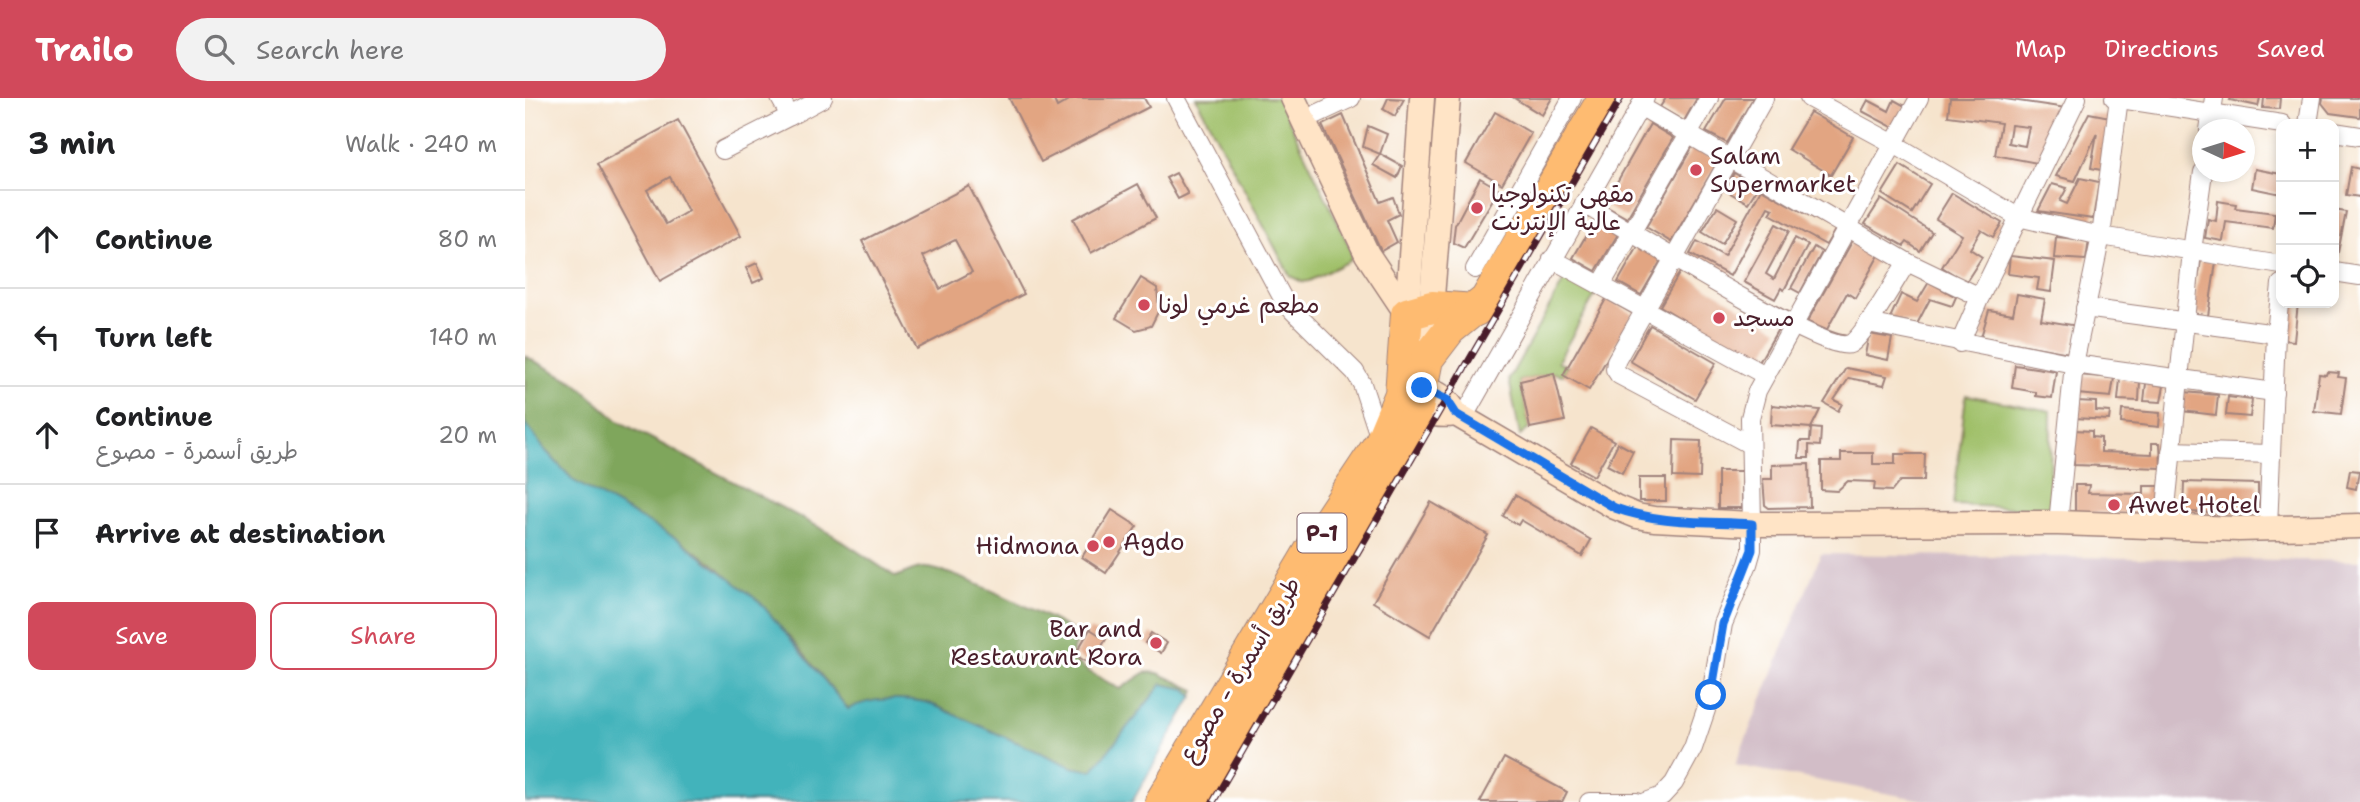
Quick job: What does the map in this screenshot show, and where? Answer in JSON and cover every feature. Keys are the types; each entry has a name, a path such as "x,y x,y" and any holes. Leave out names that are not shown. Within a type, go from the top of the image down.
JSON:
{"highway":[{"name":"P-1","path":"1194,802 1339,530 1404,445 1417,387 1450,329 1486,300 1604,98"},
{"path":"1420,311 1476,310"},
{"name":"طريق أسمرة - مصوع","path":"1162,801 1339,530 1381,442 1417,387 1420,311"}],"street":[{"path":"780,98 790,116"},
{"path":"723,150 823,98"},
{"path":"1177,98 1282,297 1355,372 1362,384 1381,442"},
{"path":"1293,98 1367,254 1420,311"},
{"path":"1304,120 1350,98"},
{"path":"1422,98 1417,387 1438,416 1460,416 1615,508 1654,519 1752,524 2058,523 2268,528 2360,526"},
{"path":"1420,311 1448,98"},
{"path":"1475,269 1572,98"},
{"path":"1601,285 1709,98"},
{"path":"1749,444 1619,375 1615,369 1616,361 1644,308 1764,98"},
{"path":"1809,98 2018,217 2101,236 2276,264"},
{"path":"1646,802 1662,796 1674,783 1693,748 1711,695 1723,624 1752,550 1749,444 1750,418 1757,391 1919,98"},
{"path":"1960,343 2077,98"},
{"path":"2058,523 2074,365 2101,236 2118,98 2276,123"},
{"path":"2309,119 2312,98"},
{"path":"1460,416 1643,102 1689,134 1848,228 1907,262 1980,297"},
{"path":"2339,133 2360,136"},
{"path":"2164,527 2202,182"},
{"path":"1584,204 1792,326 1843,346 1852,344 1907,262"},
{"path":"1552,258 1765,375"},
{"path":"2339,273 2360,276"},
{"path":"2085,307 2276,334"},
{"path":"2268,528 2279,308"},
{"path":"1868,323 2074,365 2274,392"},
{"path":"2171,452 2271,454"},
{"path":"1589,802 1637,802"}],"shaded area":[{"path":"1821,554 2360,561 2360,802 1933,802 1735,765"}],"green space":[{"path":"1196,98 1278,98 1350,248 1352,257 1349,261 1309,281 1302,282 1290,276"},
{"path":"1566,277 1596,293 1558,361 1567,366 1563,375 1554,373 1520,381 1530,428 1520,436 1509,379"},
{"path":"525,356 576,383 618,421 830,533 896,577 921,568 934,569 975,583 1080,635 1073,649 1072,659 1120,689 1146,672 1158,673 1195,690 1193,696 1186,689 1162,684 1092,772 1072,767 929,703 888,700 848,709 792,639 714,564 681,541 574,481 544,449 525,423"},
{"path":"1966,395 2051,411 2050,509 1953,505"}],"water":[{"path":"525,423 544,449 574,481 681,541 760,602 848,709 866,702 887,699 929,703 1072,767 1092,771 1162,684 1186,689 1193,696 1132,802 525,802"}],"building":[{"path":"1009,98 1053,98 1057,107 1073,98 1144,98 1149,107 1041,162"},
{"path":"1388,98 1404,99 1395,116 1383,109"},
{"path":"1514,98 1552,98 1542,115"},
{"path":"1666,98 1697,98 1684,121 1660,107"},
{"path":"1726,98 1753,98 1727,143 1706,132"},
{"path":"1950,98 1998,98 2066,108 2037,163 1995,155 2001,123 1948,116","holes":["2011,125 2029,127 2025,146 2008,143"]},
{"path":"2260,98 2258,106 2230,100"},
{"path":"2264,98 2280,98 2279,109 2263,108"},
{"path":"2323,98 2360,98 2360,117 2330,113 2322,103"},
{"path":"1868,100 1889,111 1894,100 1905,106 1894,128 1862,111"},
{"path":"1495,112 1531,133 1502,184 1466,163"},
{"path":"1810,112 1853,137 1831,175 1788,149"},
{"path":"2089,113 2110,117 2101,170 2091,168 2097,133 2075,181 2056,176"},
{"path":"1343,115 1380,202 1393,197 1399,214 1387,220 1397,242 1381,251 1322,125"},
{"path":"678,120 741,236 660,281 597,164","holes":["670,177 688,211 666,224 647,190"]},
{"path":"1650,124 1673,138 1627,218 1604,205"},
{"path":"1368,126 1387,134 1380,154 1363,147"},
{"path":"1693,146 1718,161 1671,242 1646,227"},
{"path":"1380,154 1402,166 1397,178 1373,165"},
{"path":"1900,165 1930,184 1912,213 1882,194"},
{"path":"2351,167 2360,169 2360,197 2346,195"},
{"path":"2255,169 2276,173 2276,193 2252,188"},
{"path":"1176,173 1188,194 1178,199 1166,178"},
{"path":"1734,173 1758,187 1748,203 1725,190"},
{"path":"1480,178 1499,189 1464,248 1453,243 1455,225"},
{"path":"2080,178 2099,182 2093,219 2038,211 2052,184 2067,188 2060,201 2067,204"},
{"path":"1138,184 1156,218 1091,253 1073,219"},
{"path":"969,186 1024,294 917,349 862,241","holes":["955,240 972,272 940,289 923,256"]},
{"path":"1761,189 1835,230 1826,245 1770,214 1773,209 1768,207 1730,276 1690,254 1697,241 1724,256"},
{"path":"1952,193 2002,223 1993,237 1981,230 1970,249 1982,257 1966,282 1942,267 1962,235 1936,219"},
{"path":"1881,199 1932,232 1920,251 1907,242 1904,246 1865,224"},
{"path":"2218,201 2236,204 2235,208 2275,213 2273,228 2226,222 2223,241 2205,238 2208,219 2216,221"},
{"path":"1717,207 1737,219 1722,244 1702,232"},
{"path":"2339,211 2346,212 2339,248"},
{"path":"1595,220 1618,234 1596,271 1573,258"},
{"path":"1776,224 1789,231 1766,274 1774,279 1795,238 1808,245 1784,290 1781,288 1775,299 1744,282"},
{"path":"2056,237 2089,240 2086,260 2054,258"},
{"path":"1853,240 1879,255 1855,298 1847,293 1825,333 1806,324"},
{"path":"1640,243 1663,257 1641,295 1618,282"},
{"path":"1814,247 1822,252 1800,293 1791,288"},
{"path":"2010,256 2055,261 2051,292 2037,290 2039,278 2008,274"},
{"path":"2201,260 2216,262 2208,316 2193,313"},
{"path":"757,263 764,278 753,283 746,268"},
{"name":"مسجد","path":"1680,272 1778,329 1758,364 1660,306"},
{"path":"1141,278 1157,288 1159,310 1151,326 1136,330 1116,318"},
{"path":"1929,282 1956,297 1952,306 1930,299 1917,324 1890,318 1901,294 1917,302"},
{"path":"2017,294 2045,299 2041,320 2078,326 2069,353 1981,337 1989,310 2013,314"},
{"path":"1606,299 1633,314 1589,390 1563,375"},
{"path":"2286,308 2297,308 2294,341 2283,340"},
{"path":"1650,325 1716,363 1695,399 1630,361"},
{"path":"1869,334 1892,338 1888,360 1865,355"},
{"path":"2015,365 2056,371 2052,398 2012,388"},
{"path":"1846,368 1887,376 1884,385 1849,378 1834,400 1842,404 1838,411 1824,403"},
{"path":"2327,372 2339,373 2338,377 2346,378 2341,414 2314,411 2319,374 2326,375"},
{"path":"1554,373 1565,421 1530,428 1520,381"},
{"path":"2078,375 2114,378 2111,397 2077,394"},
{"path":"2120,379 2140,381 2139,401 2118,400"},
{"path":"2146,383 2164,386 2161,402 2144,401"},
{"path":"2184,392 2218,395 2216,415 2182,411"},
{"path":"2228,397 2252,400 2250,417 2226,415"},
{"path":"2076,401 2096,402 2096,411 2110,412 2109,420 2075,418"},
{"path":"1772,405 1820,410 1811,428 1771,425"},
{"path":"2122,410 2160,413 2159,427 2121,423"},
{"path":"1591,428 1614,441 1594,476 1571,463"},
{"path":"1811,428 1821,429 1820,446 1809,445 1809,458 1799,458 1800,441 1810,441"},
{"path":"2074,430 2092,431 2092,437 2101,438 2101,452 2152,454 2152,443 2160,443 2161,468 2074,465"},
{"path":"1674,440 1701,441 1700,478 1673,477"},
{"path":"1618,443 1633,451 1622,473 1607,465"},
{"path":"1841,453 1873,453 1873,464 1895,464 1895,454 1925,454 1924,481 1900,481 1892,491 1874,490 1875,482 1848,481 1837,491 1821,490 1821,461 1841,461"},
{"path":"1809,464 1810,507 1769,508 1765,505 1763,479 1772,479 1772,465"},
{"path":"2350,470 2359,471 2356,489 2347,487"},
{"path":"1718,471 1742,471 1742,508 1718,508"},
{"path":"1639,478 1666,478 1666,501 1639,501"},
{"path":"2184,482 2258,484 2258,513 2183,512"},
{"path":"2075,485 2089,485 2088,493 2144,494 2144,486 2161,486 2162,514 2075,512"},
{"path":"1515,495 1591,540 1582,556 1521,520 1518,525 1503,516"},
{"path":"1431,502 1488,535 1430,636 1373,602"},
{"name":"Agdo","path":"1112,510 1137,526 1106,573 1082,557"},
{"path":"1090,629 1106,639 1091,665 1075,655"},
{"name":"Bar and Restaurant Rora","path":"1151,633 1167,643 1161,653 1145,643"},
{"path":"1504,758 1567,792 1562,802 1480,802"}],"railway":[{"path":"1213,802 1621,98"}],"place":[{"name":"Salam Supermarket","path":"1696,170"},
{"name":"مقهى تكنولوجيا عالية الإنترنت","path":"1477,208"},
{"name":"مطعم غرمي لونا","path":"1144,305"},
{"name":"مسجد","path":"1719,318"},
{"name":"Awet Hotel","path":"2114,505"},
{"name":"Agdo","path":"1109,542"},
{"name":"Hidmona","path":"1093,546"},
{"name":"Bar and Restaurant Rora","path":"1156,643"}],"route":[{"path":"1422,388 1447,400 1456,414 1615,508 1654,519 1752,524 1752,550 1726,613 1711,695"}]}
